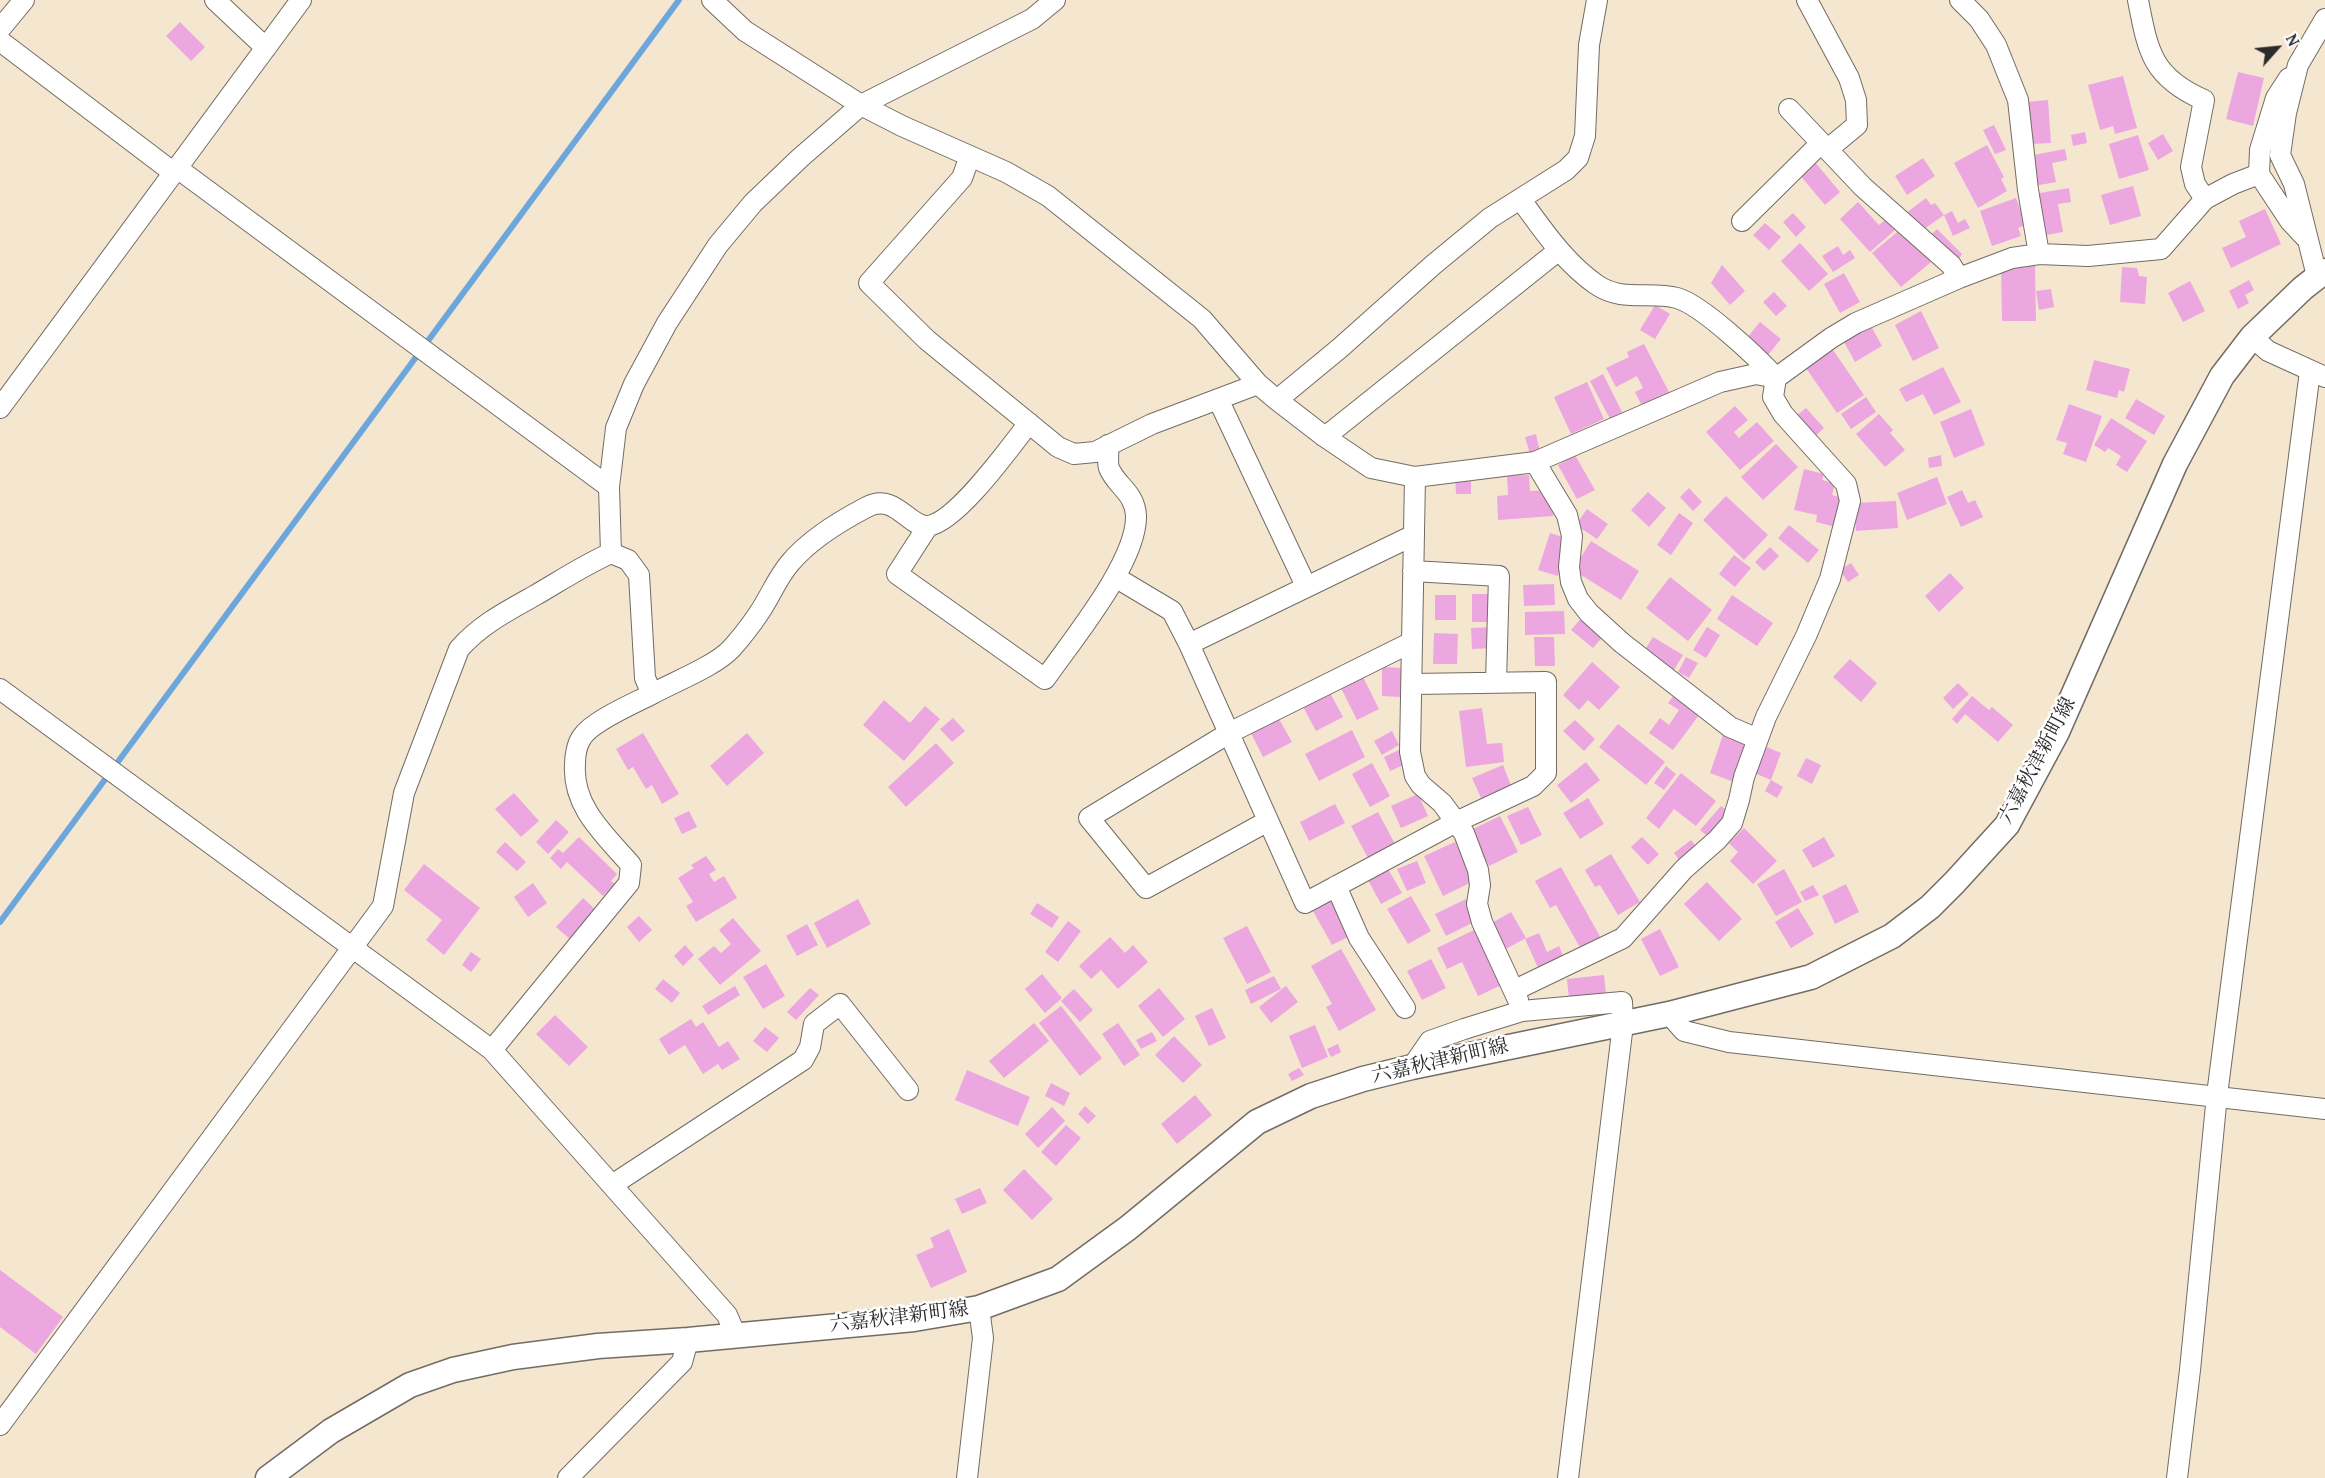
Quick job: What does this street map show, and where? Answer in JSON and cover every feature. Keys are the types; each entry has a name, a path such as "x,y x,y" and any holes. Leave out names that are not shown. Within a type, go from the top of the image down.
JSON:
{"main road":[{"name":"六嘉秋津新町線","path":"268,1478 331,1431 370,1408 410,1385 453,1370 513,1357 598,1346 914,1319 979,1308 1058,1279 1128,1228 1257,1122 1311,1096 1363,1079 1412,1067 1669,1014 1811,977 1892,936 1938,899 2007,825 2057,732 2175,464 2222,376 2252,337 2321,274"}],"street":[{"path":"0,29 24,0"},
{"path":"215,0 266,48"},
{"path":"0,408 301,0"},
{"path":"712,0 746,31 861,105 902,126 1006,172 1048,196 1202,319 1258,384 1325,437 1371,468 1415,477 1536,462 1720,382 1756,374 1776,378"},
{"path":"611,554 609,487 616,429 634,384 667,323 718,245 753,203 861,105 1032,19 1055,0"},
{"path":"1276,399 1340,348 1490,218 1566,170 1578,158 1585,136 1589,45 1598,0"},
{"path":"1742,221 1824,146 1857,125 1856,100 1849,78 1807,0"},
{"path":"1960,0 1979,18 1996,45 2018,100 2028,190 2039,254"},
{"path":"2138,0 2146,43 2161,71 2182,90 2204,100 2191,167 2195,184 2205,199"},
{"path":"2306,239 2290,221 2259,174 2260,150 2276,98 2325,19"},
{"path":"0,41 609,487"},
{"path":"2298,65 2286,113 2280,155 2294,184 2306,239 2321,274"},
{"path":"1789,109 1863,187 1951,265 1959,278"},
{"path":"970,156 962,178 869,284 927,340 1058,447 1074,454 1095,452 1152,424 1258,384"},
{"path":"1515,990 1623,938 1684,869 1718,840 1732,823 1744,777 1766,717 1806,636 1830,579 1850,501 1846,484 1784,414 1773,397 1776,378 1831,338 1856,323 1959,278 2012,258 2039,254 2088,256 2161,249 2205,199 2233,184 2259,174"},
{"path":"1521,200 1559,250 1598,286 1624,296 1676,298 1693,305 1759,359 1776,378"},
{"path":"1325,437 1559,250"},
{"path":"2177,1478 2217,1095 2318,374 2268,351 2252,337"},
{"path":"1218,399 1306,586"},
{"path":"1029,423 984,481 948,515 928,526 897,574 1045,679 1127,556 1136,516 1131,495 1109,468 1108,445"},
{"path":"1536,462 1567,515 1572,536 1569,567 1571,582 1578,599 1589,613 1622,643 1730,727 1758,739"},
{"path":"1415,477 1410,752 1415,776 1464,833 1478,870 1480,885 1477,904 1482,922 1515,990 1522,1011"},
{"path":"492,1050 629,883 631,865 586,814 573,781 575,756 582,737 606,718 730,650 760,613 771,590 790,562 815,539 869,505 883,502 904,512 919,524 928,526"},
{"path":"1189,644 1414,535"},
{"path":"0,1425 383,906 404,793 459,649 472,634 590,563 611,554 628,560 639,575 645,678 652,694"},
{"path":"1413,571 1499,576 1496,682"},
{"path":"1115,577 1173,611 1305,903 1456,822 1533,786 1546,773 1546,682 1412,684"},
{"path":"1268,820 1146,888 1089,818 1229,733 1412,642"},
{"path":"0,689 492,1050 728,1315 736,1336"},
{"path":"1336,886 1359,938 1405,1008"},
{"path":"1412,1067 1430,1041 1522,1011 1622,1002 1623,1024 1568,1478"},
{"path":"612,1185 803,1060 810,1047 814,1024 840,1004 908,1090"},
{"path":"1669,1014 1684,1031 1730,1042 2217,1095 2325,1109"},
{"path":"967,1478 983,1338 979,1308"},
{"path":"568,1478 682,1362 688,1340"}],"building":[{"path":"180,22 205,47 191,61 166,36"},
{"path":"2238,72 2264,78 2253,126 2226,119"},
{"path":"2123,76 2137,128 2115,134 2113,126 2100,130 2088,85"},
{"path":"2048,100 2051,143 2030,144 2026,102"},
{"path":"1994,125 2006,150 1995,154 1983,130"},
{"path":"2085,132 2087,143 2073,146 2071,135"},
{"path":"2163,134 2173,151 2158,160 2148,143"},
{"path":"2138,135 2149,170 2119,179 2109,144"},
{"path":"1987,145 2004,177 2001,179 2007,191 1978,208 1954,163"},
{"path":"2065,149 2067,160 2052,163 2056,182 2034,186 2028,156"},
{"path":"1923,158 1935,176 1907,195 1895,176"},
{"path":"1814,161 1840,192 1825,205 1799,174"},
{"path":"2133,186 2141,216 2110,225 2101,195"},
{"path":"2069,188 2071,202 2058,204 2063,232 2041,236 2034,194"},
{"path":"1926,198 1931,205 1935,203 1944,215 1920,232 1906,213"},
{"path":"2016,198 2026,225 2018,228 2021,236 1992,246 1980,211"},
{"path":"1858,202 1879,225 1886,219 1895,230 1870,252 1840,219"},
{"path":"2265,209 2281,244 2231,268 2222,248 2246,237 2239,221"},
{"path":"1952,211 1958,223 1965,219 1970,228 1953,236 1944,215"},
{"path":"1793,213 1806,227 1796,237 1783,222"},
{"path":"1765,223 1781,237 1769,250 1753,235"},
{"path":"1902,228 1931,262 1901,287 1872,253"},
{"path":"1937,229 1962,254 1956,264 1929,237"},
{"path":"1800,243 1828,274 1809,291 1781,261"},
{"path":"1838,246 1843,255 1850,250 1855,258 1833,272 1822,256"},
{"path":"2035,264 2036,321 2002,321 2001,265"},
{"path":"1722,265 1745,291 1730,305 1711,283"},
{"path":"2122,267 2137,268 2139,276 2147,277 2145,304 2120,302"},
{"path":"1844,273 1860,302 1840,313 1824,284"},
{"path":"2249,280 2254,290 2245,295 2249,303 2238,309 2229,291"},
{"path":"2190,281 2205,311 2183,322 2168,293"},
{"path":"2051,289 2054,307 2039,310 2036,291"},
{"path":"1774,292 1787,306 1776,316 1763,302"},
{"path":"1655,305 1670,314 1655,339 1640,330"},
{"path":"1921,311 1939,348 1913,361 1895,325"},
{"path":"1760,322 1781,339 1768,355 1747,338"},
{"path":"1871,326 1882,346 1855,362 1844,342"},
{"path":"1644,344 1670,394 1643,408 1635,392 1643,388 1637,376 1616,387 1606,368 1629,357 1627,352"},
{"path":"1833,350 1864,395 1837,413 1806,368"},
{"path":"2094,360 2130,369 2124,392 2119,390 2117,398 2086,390"},
{"path":"1943,367 1961,402 1934,415 1923,394 1906,402 1899,389"},
{"path":"1603,374 1622,412 1610,419 1590,381"},
{"path":"1587,382 1604,419 1571,434 1554,397"},
{"path":"1866,397 1876,412 1851,429 1841,414"},
{"path":"2136,399 2165,416 2154,435 2125,418"},
{"path":"2069,404 2102,416 2086,462 2063,454 2067,443 2056,440"},
{"path":"1735,406 1748,420 1734,432 1739,438 1757,422 1774,441 1740,470 1706,432"},
{"path":"1806,408 1824,428 1813,438 1795,417"},
{"path":"1971,409 1985,445 1954,458 1940,422"},
{"path":"1879,414 1893,430 1890,433 1905,450 1885,467 1856,434"},
{"path":"2111,418 2147,441 2127,472 2116,465 2121,456 2108,448 2105,452 2094,445"},
{"path":"1536,434 1540,452 1530,454 1525,437"},
{"path":"1776,444 1798,467 1763,500 1741,477"},
{"path":"1575,455 1595,490 1577,499 1558,465"},
{"path":"1941,455 1942,466 1929,468 1928,458"},
{"path":"1804,469 1824,474 1822,480 1835,483 1832,495 1843,498 1836,527 1816,522 1817,515 1794,510"},
{"path":"1455,475 1471,475 1471,494 1456,494"},
{"path":"1529,475 1530,491 1552,490 1553,516 1498,520 1497,496 1508,495 1507,476"},
{"path":"1937,477 1947,504 1907,520 1897,493"},
{"path":"1689,488 1702,502 1693,511 1680,497"},
{"path":"1962,490 1968,503 1975,500 1983,517 1961,527 1947,497"},
{"path":"1648,492 1666,508 1649,527 1631,510"},
{"path":"1726,496 1768,535 1744,560 1703,520"},
{"path":"1896,501 1898,528 1856,531 1854,503"},
{"path":"1587,509 1608,524 1597,539 1576,525"},
{"path":"1679,513 1693,523 1671,555 1657,545"},
{"path":"1789,525 1819,550 1808,563 1778,538"},
{"path":"1550,533 1569,539 1558,576 1538,570"},
{"path":"1591,541 1639,571 1621,600 1573,570"},
{"path":"1770,547 1779,556 1764,571 1755,562"},
{"path":"1734,555 1751,568 1735,587 1719,574"},
{"path":"1851,563 1859,575 1848,582 1840,570"},
{"path":"1950,573 1964,588 1939,612 1925,596"},
{"path":"1670,577 1712,610 1688,641 1646,608"},
{"path":"1554,584 1555,605 1524,606 1523,585"},
{"path":"1472,594 1494,594 1494,622 1472,622"},
{"path":"1435,595 1456,595 1456,620 1435,620"},
{"path":"1732,595 1773,623 1757,646 1717,619"},
{"path":"1564,611 1565,634 1525,635 1525,612"},
{"path":"1584,615 1606,633 1593,648 1571,630"},
{"path":"1493,627 1493,648 1472,649 1471,628"},
{"path":"1707,627 1720,635 1706,658 1693,650"},
{"path":"1434,633 1458,634 1457,664 1433,664"},
{"path":"1534,637 1554,637 1555,666 1535,666"},
{"path":"1653,637 1683,655 1674,670 1644,651"},
{"path":"1686,657 1698,663 1689,678 1678,672"},
{"path":"1850,659 1877,683 1861,702 1833,677"},
{"path":"1592,662 1620,687 1599,710 1588,700 1579,710 1563,695"},
{"path":"1382,667 1403,668 1402,697 1382,696"},
{"path":"1362,675 1379,709 1357,720 1340,686"},
{"path":"1958,683 1969,694 1953,709 1943,698"},
{"path":"1329,691 1343,717 1316,731 1302,705"},
{"path":"1676,692 1702,711 1673,750 1649,733 1660,718 1669,725 1679,710 1668,703"},
{"path":"1972,696 1989,710 1992,707 2013,725 1998,742 1965,714 1957,724 1952,719"},
{"path":"884,700 910,723 925,706 940,719 904,761 863,725"},
{"path":"1482,708 1487,744 1502,743 1504,762 1466,767 1459,711"},
{"path":"953,718 965,731 952,742 940,729"},
{"path":"1279,719 1292,742 1263,757 1251,733"},
{"path":"1575,720 1595,739 1584,751 1563,731"},
{"path":"1618,724 1665,762 1646,785 1599,747"},
{"path":"1352,730 1365,757 1319,781 1305,754"},
{"path":"1392,731 1399,745 1382,755 1374,741"},
{"path":"1724,732 1751,742 1737,783 1710,773"},
{"path":"643,733 679,794 662,804 652,785 646,789 633,767 628,770 616,749"},
{"path":"747,733 764,753 727,786 710,766"},
{"path":"936,743 954,763 906,807 888,787"},
{"path":"1762,745 1781,753 1771,780 1752,772"},
{"path":"1401,749 1408,763 1390,771 1384,757"},
{"path":"1806,758 1821,765 1812,784 1797,776"},
{"path":"1586,762 1600,780 1571,803 1557,785"},
{"path":"1372,763 1390,796 1370,807 1352,774"},
{"path":"1503,765 1512,788 1482,800 1472,778"},
{"path":"1666,766 1676,774 1664,790 1654,783"},
{"path":"1681,773 1716,801 1696,826 1674,809 1659,829 1646,818"},
{"path":"1771,780 1783,787 1777,798 1765,791"},
{"path":"514,793 539,821 521,837 495,809"},
{"path":"1418,794 1428,816 1401,828 1391,806"},
{"path":"1588,798 1604,824 1580,839 1563,813"},
{"path":"1335,804 1345,823 1309,841 1300,822"},
{"path":"1721,806 1731,813 1710,838 1700,830"},
{"path":"1528,807 1542,835 1521,845 1507,816"},
{"path":"689,811 697,827 682,834 674,818"},
{"path":"1378,812 1395,844 1368,858 1351,826"},
{"path":"1500,816 1518,852 1489,866 1471,830"},
{"path":"556,820 569,832 548,854 536,842"},
{"path":"1744,828 1777,861 1753,884 1730,861 1738,852 1729,843"},
{"path":"579,837 617,874 611,881 615,884 603,896 567,862 561,869 550,858 558,849 563,853"},
{"path":"1642,837 1659,854 1648,865 1631,847"},
{"path":"1824,837 1835,856 1813,868 1802,850"},
{"path":"1691,840 1699,851 1682,864 1674,853"},
{"path":"505,842 526,862 517,871 496,852"},
{"path":"1455,842 1474,881 1443,896 1424,856"},
{"path":"1611,854 1640,902 1618,915 1600,885 1595,887 1585,870"},
{"path":"706,856 716,870 709,874 714,882 724,876 737,898 696,922 686,906 693,902 678,878 694,868 691,865"},
{"path":"1417,861 1426,883 1407,891 1397,869"},
{"path":"424,864 480,908 444,955 426,940 442,920 404,890"},
{"path":"1561,867 1602,940 1582,951 1556,905 1550,908 1535,881"},
{"path":"1388,869 1402,893 1381,904 1368,880"},
{"path":"1784,869 1802,902 1776,916 1757,884"},
{"path":"1707,882 1742,919 1719,941 1684,904"},
{"path":"533,883 547,903 528,917 514,897"},
{"path":"1846,884 1859,912 1835,924 1822,896"},
{"path":"1813,885 1819,895 1805,901 1800,892"},
{"path":"1411,896 1431,931 1408,944 1387,909"},
{"path":"583,898 597,911 571,940 556,927"},
{"path":"858,899 871,924 827,948 814,923"},
{"path":"1466,899 1476,921 1446,936 1435,914"},
{"path":"1331,901 1350,936 1332,945 1313,911"},
{"path":"1037,903 1059,917 1052,928 1030,914"},
{"path":"1798,908 1814,934 1791,948 1775,922"},
{"path":"1511,912 1526,938 1504,950 1490,924"},
{"path":"639,916 652,930 639,942 627,927"},
{"path":"733,918 761,951 720,985 698,959 714,946 721,953 731,944 719,930"},
{"path":"1068,921 1081,931 1058,962 1045,952"},
{"path":"807,924 818,945 797,956 786,936"},
{"path":"1247,926 1271,972 1247,984 1223,938"},
{"path":"1660,929 1679,967 1660,976 1641,939"},
{"path":"1474,930 1480,942 1485,940 1506,983 1478,996 1462,962 1447,969 1437,948"},
{"path":"1539,933 1547,952 1559,946 1564,958 1539,970 1525,939"},
{"path":"1110,937 1125,953 1133,945 1148,962 1118,989 1101,970 1091,979 1079,966"},
{"path":"685,945 694,955 683,966 674,956"},
{"path":"1341,949 1376,1010 1339,1031 1326,1007 1332,1004 1311,966"},
{"path":"471,952 481,959 471,972 462,965"},
{"path":"1431,959 1446,988 1422,1000 1407,971"},
{"path":"766,964 785,996 763,1009 743,977"},
{"path":"1042,974 1062,998 1045,1013 1025,989"},
{"path":"1604,975 1606,994 1569,999 1567,979"},
{"path":"1274,976 1281,989 1251,1004 1245,990"},
{"path":"663,979 680,993 672,1003 655,989"},
{"path":"735,986 740,995 708,1015 702,1006"},
{"path":"1286,986 1298,1002 1271,1023 1259,1007"},
{"path":"810,988 819,995 796,1020 787,1012"},
{"path":"1159,988 1185,1019 1163,1037 1138,1006"},
{"path":"1074,989 1093,1010 1080,1022 1061,1001"},
{"path":"1061,1006 1102,1058 1080,1076 1039,1023"},
{"path":"1212,1008 1226,1038 1209,1046 1195,1016"},
{"path":"555,1015 588,1047 569,1066 536,1034"},
{"path":"691,1019 696,1027 703,1022 719,1047 728,1041 740,1059 722,1070 718,1064 703,1074 685,1045 669,1055 659,1039"},
{"path":"1034,1023 1049,1041 1004,1078 989,1061"},
{"path":"1118,1023 1140,1055 1124,1066 1102,1034"},
{"path":"1315,1025 1328,1057 1302,1068 1289,1036"},
{"path":"765,1027 779,1038 767,1052 753,1041"},
{"path":"1152,1032 1157,1041 1141,1049 1136,1040"},
{"path":"1174,1036 1202,1065 1183,1083 1155,1055"},
{"path":"1338,1044 1341,1052 1331,1057 1327,1049"},
{"path":"1299,1068 1304,1075 1292,1081 1288,1074"},
{"path":"967,1070 1030,1097 1018,1126 955,1100"},
{"path":"1051,1083 1070,1093 1064,1106 1045,1096"},
{"path":"1195,1095 1212,1115 1177,1144 1161,1124"},
{"path":"1085,1106 1096,1116 1088,1124 1078,1114"},
{"path":"1052,1107 1065,1121 1038,1148 1025,1134"},
{"path":"1066,1125 1081,1138 1056,1166 1041,1152"},
{"path":"1024,1169 1053,1199 1032,1220 1003,1190"},
{"path":"980,1188 987,1203 962,1214 955,1199"},
{"path":"949,1229 967,1272 931,1288 916,1255 934,1247 930,1238"},
{"path":"0,1270 63,1317 36,1354 0,1327"}],"waterway":[{"path":"0,922 679,0"}]}
